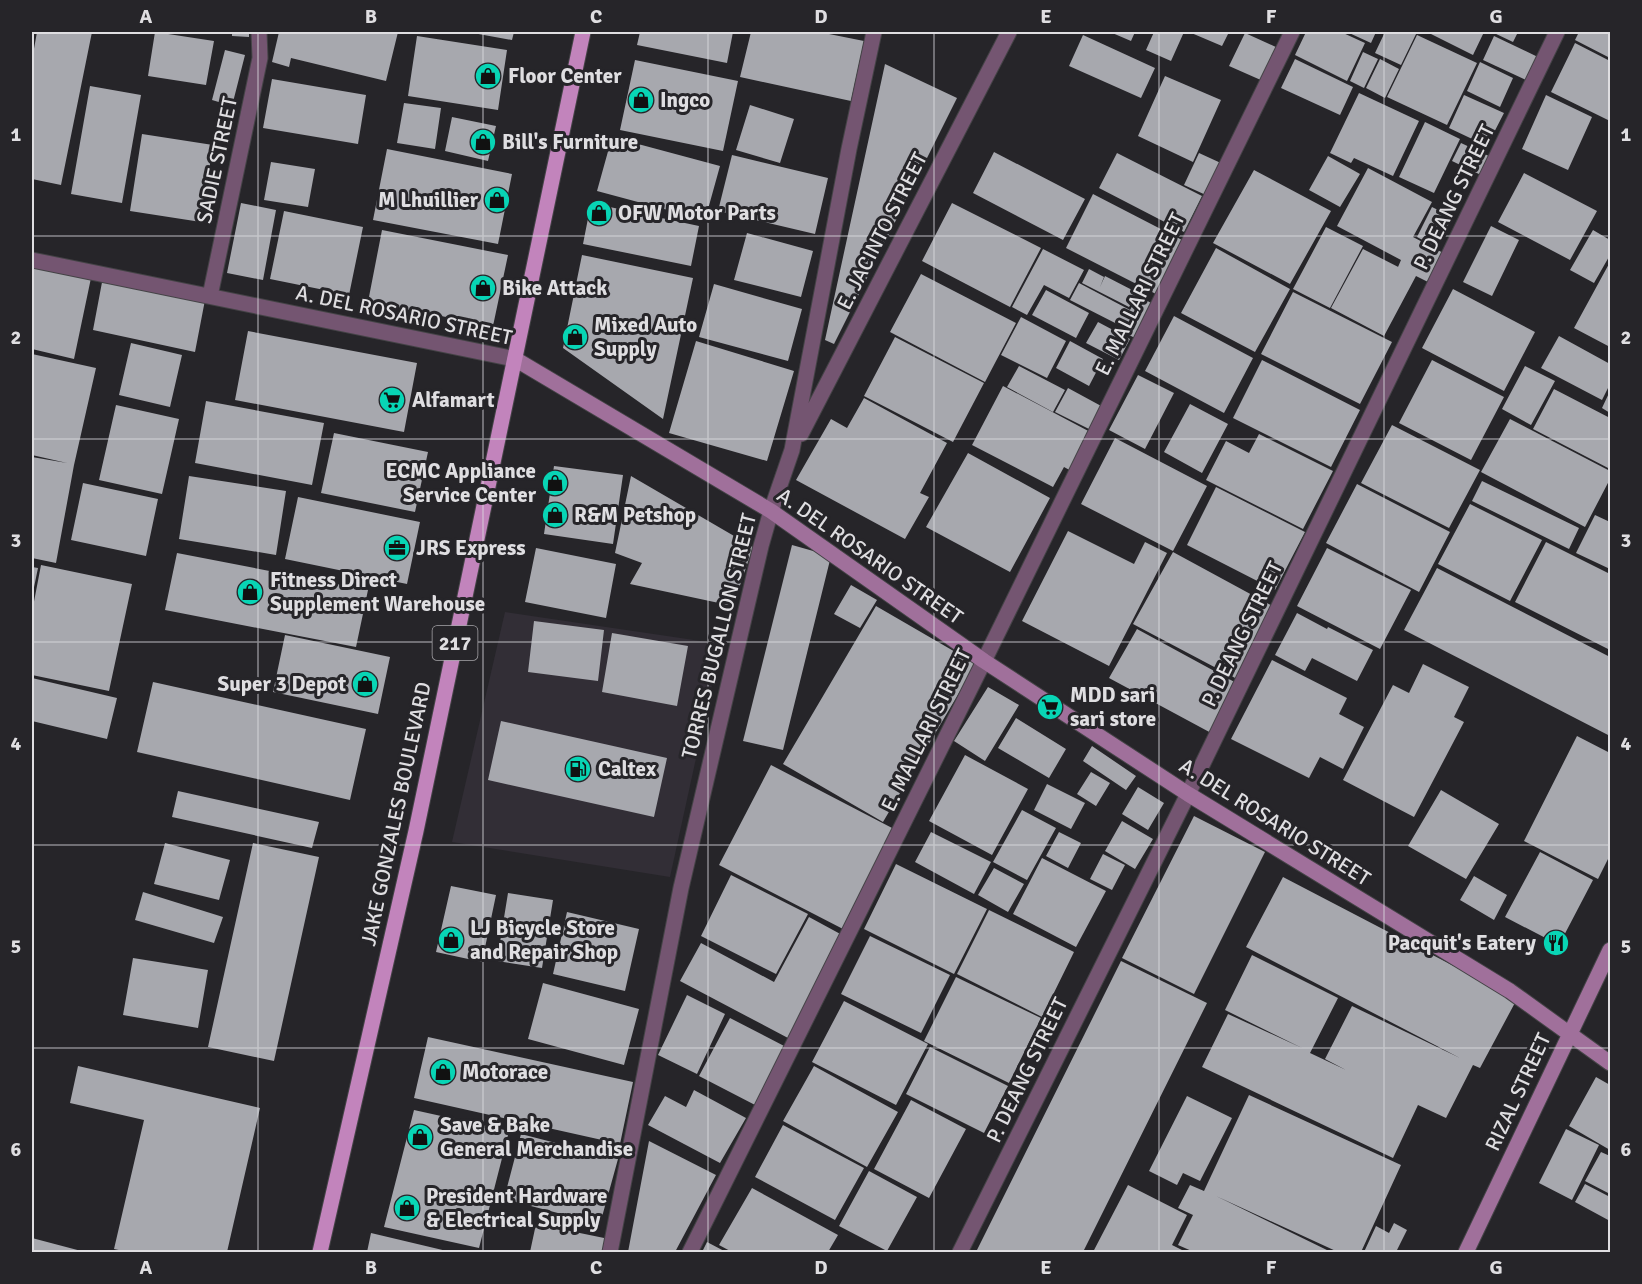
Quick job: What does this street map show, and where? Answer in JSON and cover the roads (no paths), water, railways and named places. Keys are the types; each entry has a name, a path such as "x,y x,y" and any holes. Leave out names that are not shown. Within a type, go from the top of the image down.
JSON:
{"main road":[{"name":"JAKE GONZALES BOULEVARD","path":"320,1252 416,831 583,32"}],"street":[{"name":"SADIE STREET","path":"210,296 260,58 259,32"},
{"name":"TORRES BUGALLON STREET","path":"610,1252 681,888 761,546 792,450 849,149 874,32"},
{"name":"E. JACINTO STREET","path":"792,450 1008,32"},
{"name":"E. MALLARI STREET","path":"690,1252 984,661 1292,32"},
{"name":"P. DEANG STREET","path":"960,1252 1188,794 1557,32"},
{"name":"A. DEL ROSARIO STREET","path":"32,260 514,359 771,511 984,661 1188,794 1510,991 1611,1063"},
{"name":"RIZAL STREET","path":"1466,1252 1569,1033 1611,950"}],"place":[{"name":"Floor Center","path":"488,76"},
{"name":"Ingco","path":"641,100"},
{"name":"Bill's Furniture","path":"483,142"},
{"name":"M Lhuillier","path":"497,200"},
{"name":"OFW Motor Parts","path":"599,213"},
{"name":"Bike Attack","path":"483,288"},
{"name":"Mixed Auto Supply","path":"575,337"},
{"name":"Alfamart","path":"392,400"},
{"name":"ECMC Appliance Service Center","path":"555,483"},
{"name":"R&M Petshop","path":"555,515"},
{"name":"JRS Express","path":"397,548"},
{"name":"Fitness Direct Supplement Warehouse","path":"250,592"},
{"name":"Super 3 Depot","path":"365,684"},
{"name":"MDD sari sari store","path":"1050,707"},
{"name":"Caltex","path":"578,769"},
{"name":"LJ Bicycle Store and Repair Shop","path":"451,940"},
{"name":"Pacquit's Eatery","path":"1556,943"},
{"name":"Motorace","path":"443,1072"},
{"name":"Save & Bake General Merchandise","path":"420,1137"},
{"name":"President Hardware & Electrical Supply","path":"407,1208"}]}
